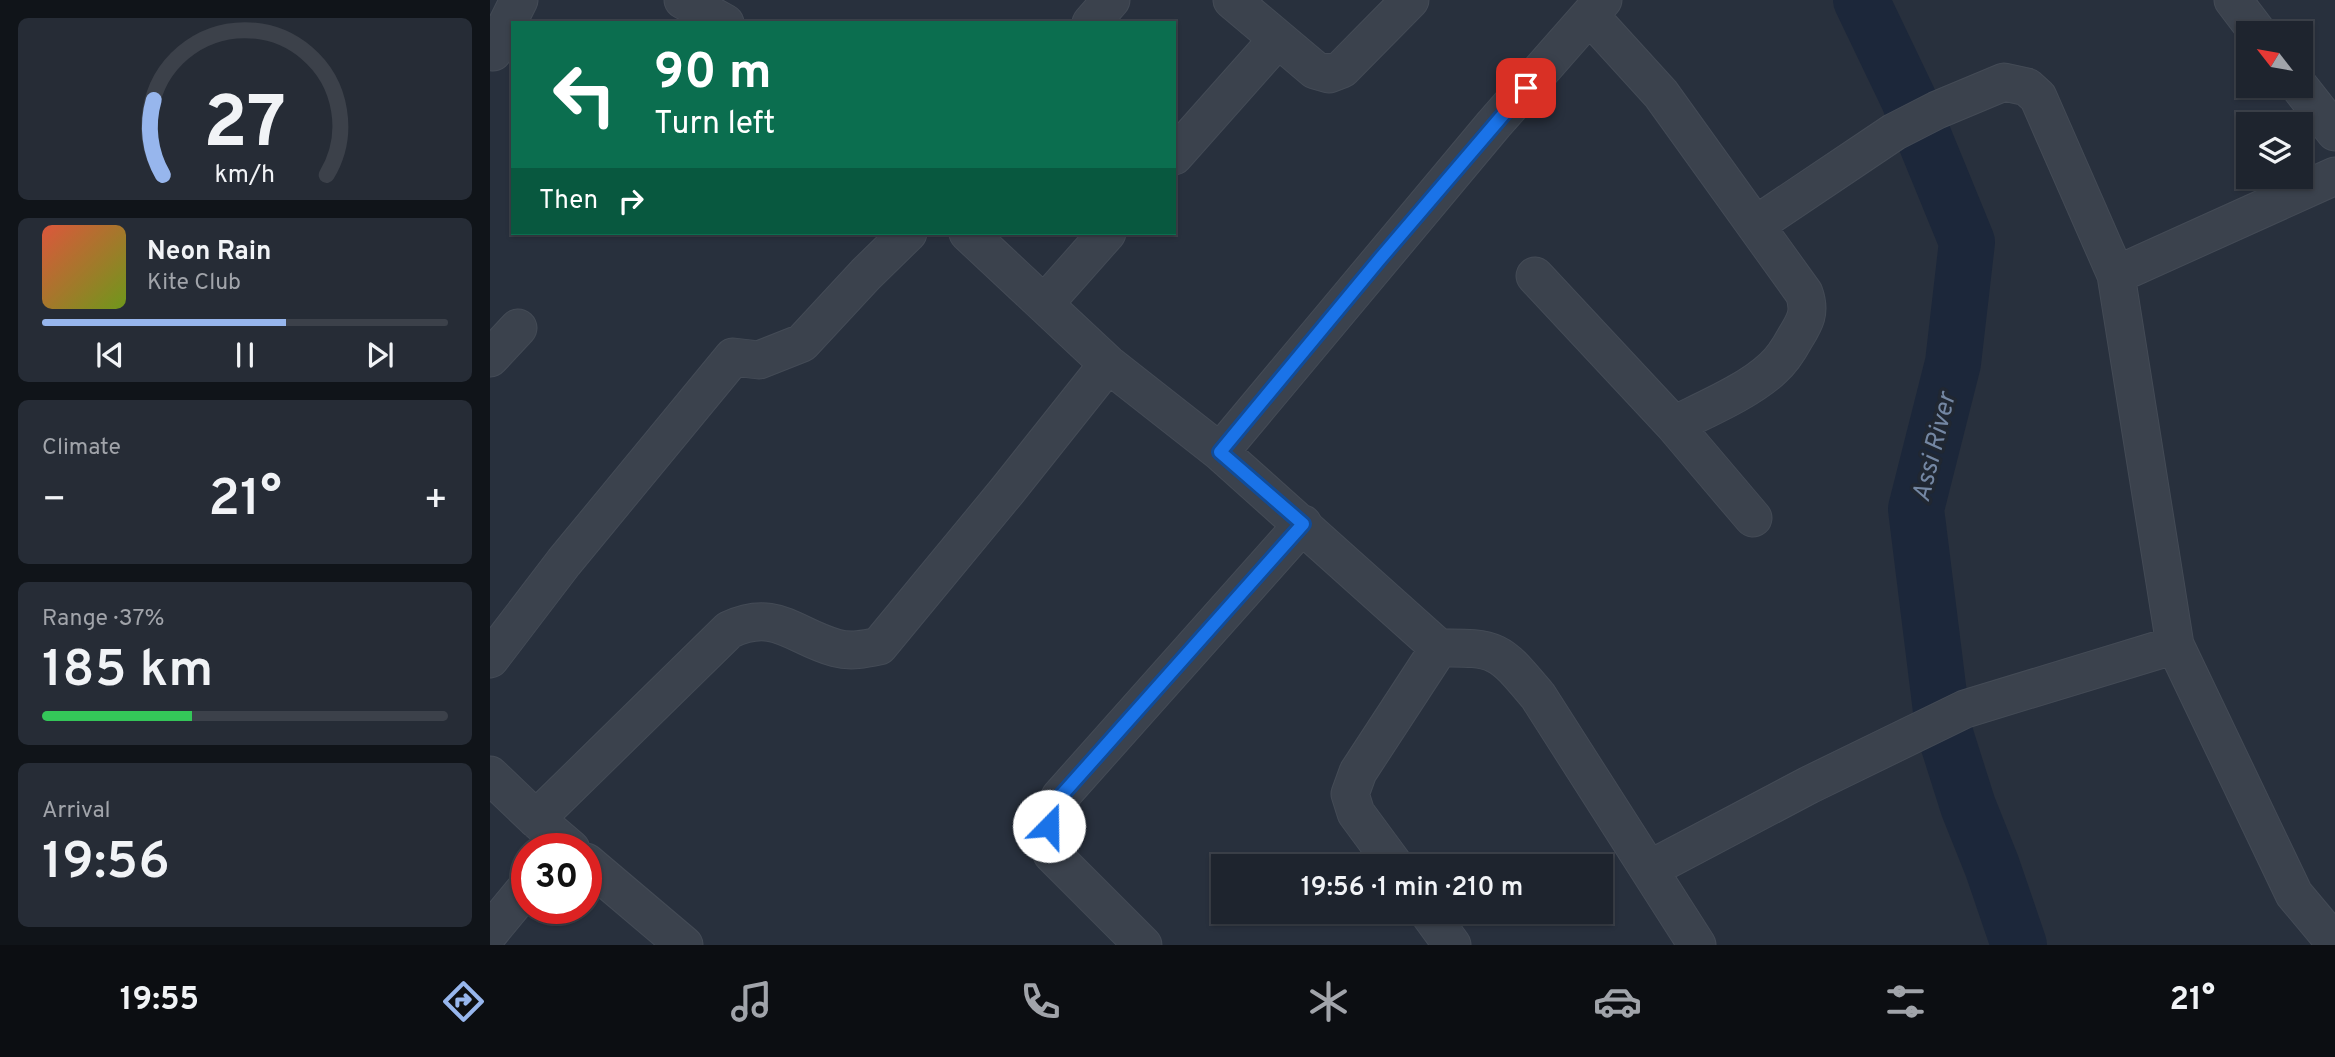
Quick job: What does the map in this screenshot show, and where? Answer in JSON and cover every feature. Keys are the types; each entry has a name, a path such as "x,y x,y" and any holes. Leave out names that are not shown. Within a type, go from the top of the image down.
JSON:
{"street":[{"path":"493,52 519,0"},
{"path":"683,0 721,21"},
{"path":"1093,21 1111,0"},
{"path":"1232,0 1277,40 1322,74 1342,69 1410,0"},
{"path":"2233,0 2249,21"},
{"path":"1220,452 1468,155 1596,8 1757,225 1804,293 1809,306 1806,320 1787,352 1773,369 1714,405 1674,425"},
{"path":"1176,154 1277,40"},
{"path":"1757,225 1894,132 1937,110 2004,82 2027,88 2038,97 2116,275 2175,645 2294,894 2335,943"},
{"path":"2308,98 2335,132"},
{"path":"2116,275 2335,176"},
{"path":"490,659 589,532 733,357 759,360 802,343 906,235"},
{"path":"970,235 1108,364 1220,452 1439,648 1474,648 1491,651 1508,660 1538,696 1697,945"},
{"path":"1045,303 1105,235"},
{"path":"1535,276 1674,425 1753,518"},
{"path":"490,358 518,328"},
{"path":"536,820 729,630 747,622 770,621 837,648 856,651 879,646 1108,364"},
{"path":"1143,945 1052,854 1049,826 1052,812 1060,797 1303,524"},
{"path":"1650,869 1930,724 1965,709 2175,645"},
{"path":"1386,854 1356,813 1350,794 1358,772 1439,648"},
{"path":"490,775 551,833"},
{"path":"602,879 668,940"},
{"path":"490,932 511,906"},
{"path":"1437,924 1452,945"}],"waterway":[{"name":"Assi River","path":"1861,0 1908,98 1967,242 1953,363 1916,509 1943,727 1968,806 2019,945"}],"route":[{"path":"1049,826 1052,812 1060,797 1303,524 1220,452 1526,88"}]}
